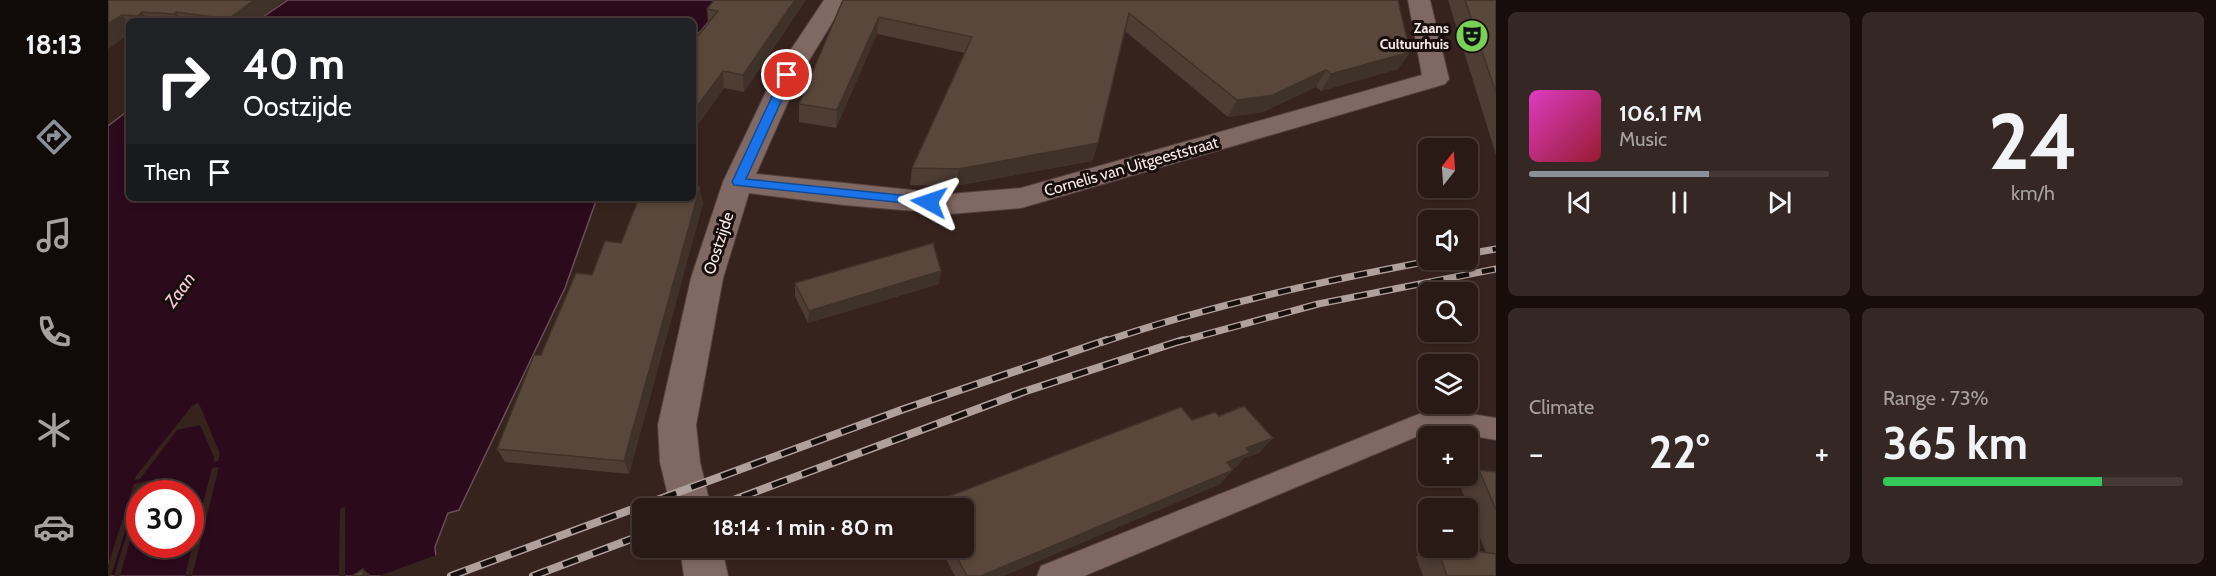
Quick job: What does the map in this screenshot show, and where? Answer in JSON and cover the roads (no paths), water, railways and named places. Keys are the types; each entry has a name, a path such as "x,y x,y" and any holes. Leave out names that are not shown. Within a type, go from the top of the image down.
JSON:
{"street":[{"name":"Oostzijde","path":"689,498 680,462 677,425 707,278 738,182 787,75 835,0"},
{"name":"Cornelis van Uitgeeststraat","path":"738,182 843,195 950,204 1021,198 1436,79 1419,0"},
{"path":"703,558 706,576"}],"lane":[{"path":"1051,576 1434,418 1496,429"}],"water":[{"path":"288,0 727,0 696,36 696,18 261,18"},
{"name":"Zaan","path":"126,112 126,201 596,201 565,288 459,510 448,513 435,547 438,576 108,576 108,126"}],"railway":[{"path":"1478,252 1496,249"},
{"path":"1103,342 1268,295 1418,263"},
{"path":"1178,342 1318,304 1496,269"},
{"path":"451,576 904,409 1107,340"},
{"path":"739,498 1023,392 1183,340"},
{"path":"533,576 632,539"}],"place":[{"name":"Zaans Cultuurhuis","path":"1472,36"}]}
